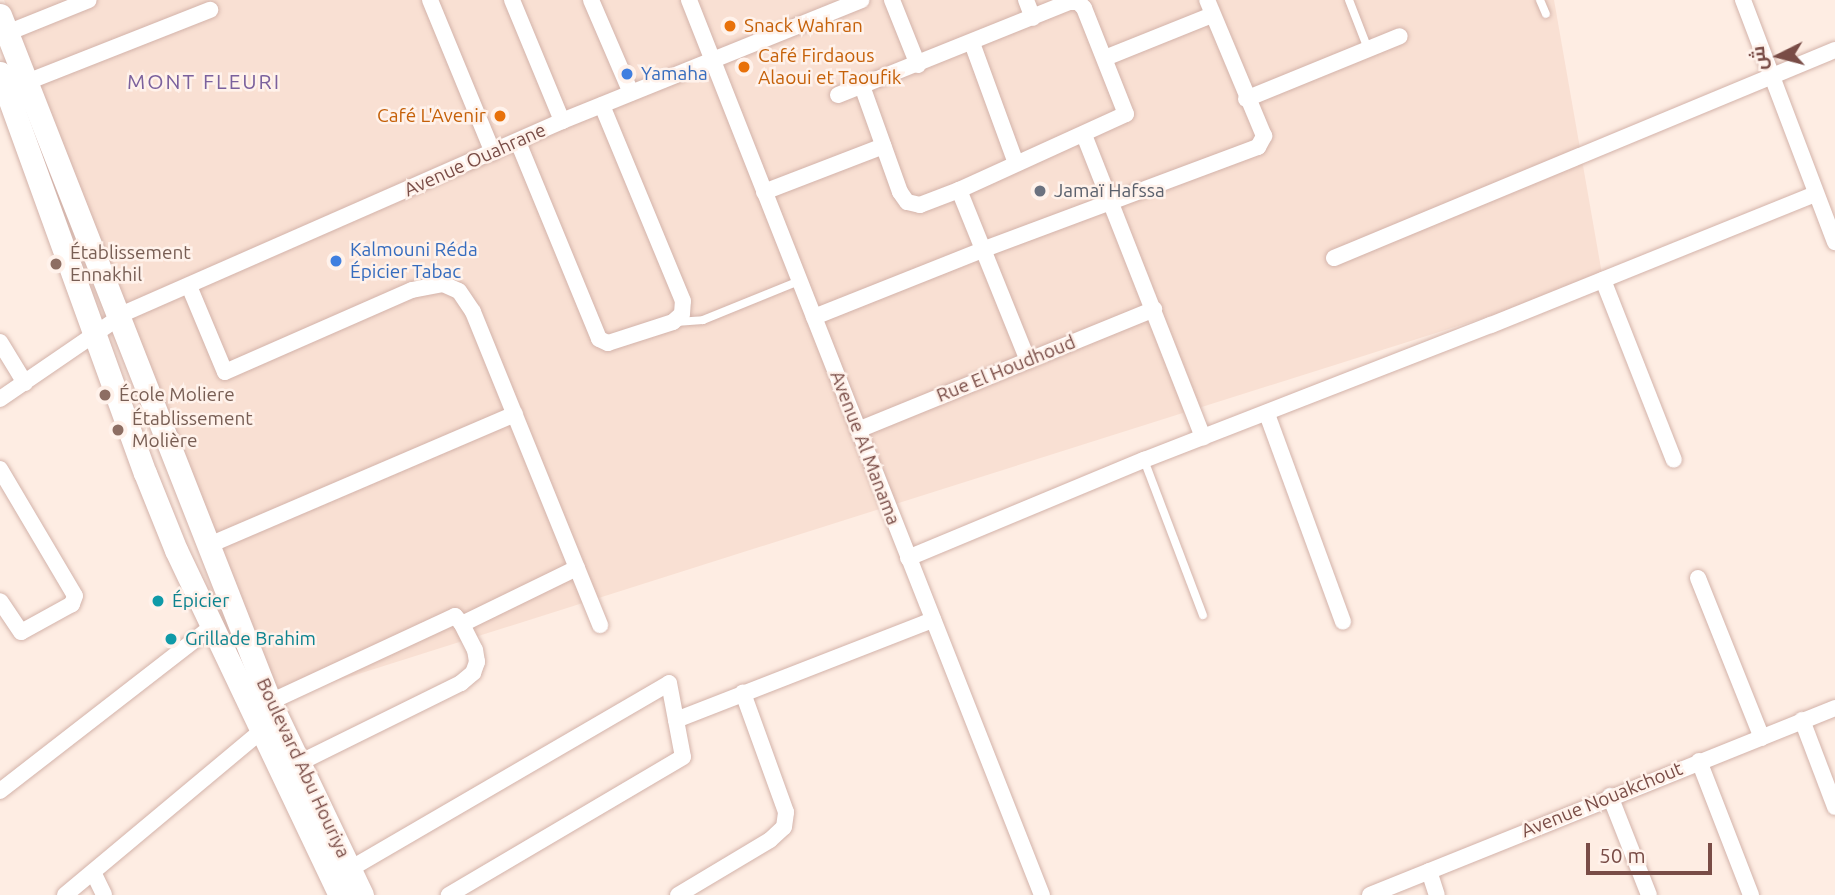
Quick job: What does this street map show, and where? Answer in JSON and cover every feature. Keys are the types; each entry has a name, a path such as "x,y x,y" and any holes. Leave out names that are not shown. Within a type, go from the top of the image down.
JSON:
{"main road":[{"name":"Boulevard Abu Houriya","path":"4,24 26,82 73,237 96,335 145,474 176,550 340,895"},
{"name":"Boulevard Abu Houriya","path":"0,73 73,237 117,318 270,702 362,895"}],"street":[{"path":"4,24 89,0"},
{"path":"430,0 493,153"},
{"path":"512,0 562,121"},
{"path":"591,0 631,93"},
{"name":"Avenue Al Manama","path":"689,0 1042,895"},
{"name":"Avenue Ouahrane","path":"0,399 117,318 562,121 862,0"},
{"path":"892,0 918,65"},
{"path":"1026,0 1033,18"},
{"path":"1743,0 1835,242"},
{"path":"838,95 1069,2 1078,2 1084,8 1126,114 1084,135 920,205 907,202 900,192 862,86"},
{"path":"814,317 982,250 1258,147 1264,136 1246,99 1210,7 1105,58"},
{"path":"26,82 210,10"},
{"path":"1246,99 1400,36"},
{"path":"972,43 1016,163"},
{"path":"1334,258 1835,50"},
{"path":"517,142 599,339 608,343 673,322 681,314 683,301 603,105"},
{"path":"1084,135 1203,437"},
{"path":"764,192 883,146"},
{"path":"959,190 1028,361"},
{"path":"908,558 1144,460 1267,414 1816,194"},
{"path":"1603,280 1674,460"},
{"path":"189,286 225,372 412,290 443,284 459,291 473,312 600,625"},
{"name":"Rue El Houdhoud","path":"858,430 1154,309"},
{"path":"0,342 25,383"},
{"path":"207,546 515,414"},
{"path":"1267,414 1343,622"},
{"path":"0,469 75,596 72,604 21,632 0,601"},
{"path":"462,624 577,568"},
{"path":"1698,578 1762,738"},
{"path":"270,702 455,616 475,650 477,662 473,673 461,683 299,763"},
{"path":"676,720 933,620"},
{"path":"0,791 213,626"},
{"path":"350,869 669,684 683,757 449,895"},
{"path":"678,895 770,840 784,827 784,805 743,693"},
{"name":"Avenue Nouakchout","path":"1370,895 1610,796 1835,708"},
{"path":"1802,720 1835,807"},
{"path":"65,895 261,731"},
{"path":"1699,761 1751,895"},
{"path":"1610,796 1649,895"},
{"path":"1429,871 1437,895"},
{"path":"93,872 104,895"}],"lane":[{"path":"1349,0 1368,49"},
{"path":"1540,0 1546,14"},
{"path":"673,322 703,320 799,281"},
{"path":"1144,460 1203,614"}],"shaded area":[{"path":"4,0 1554,0 1603,280 270,702"}],"place":[{"name":"Snack Wahran","path":"730,26"},
{"name":"Café Firdaous Alaoui et Taoufik","path":"744,67"},
{"name":"Yamaha","path":"627,74"},
{"name":"Café L'Avenir","path":"500,116"},
{"name":"Jamaï Hafssa","path":"1040,191"},
{"name":"Kalmouni Réda Épicier Tabac","path":"336,261"},
{"name":"Établissement Ennakhil","path":"56,264"},
{"name":"École Moliere","path":"105,395"},
{"name":"Établissement Molière","path":"118,430"},
{"name":"Épicier","path":"158,601"},
{"name":"Grillade Brahim","path":"171,639"}],"district":[{"name":"MONT FLEURI","path":"204,81"}]}
